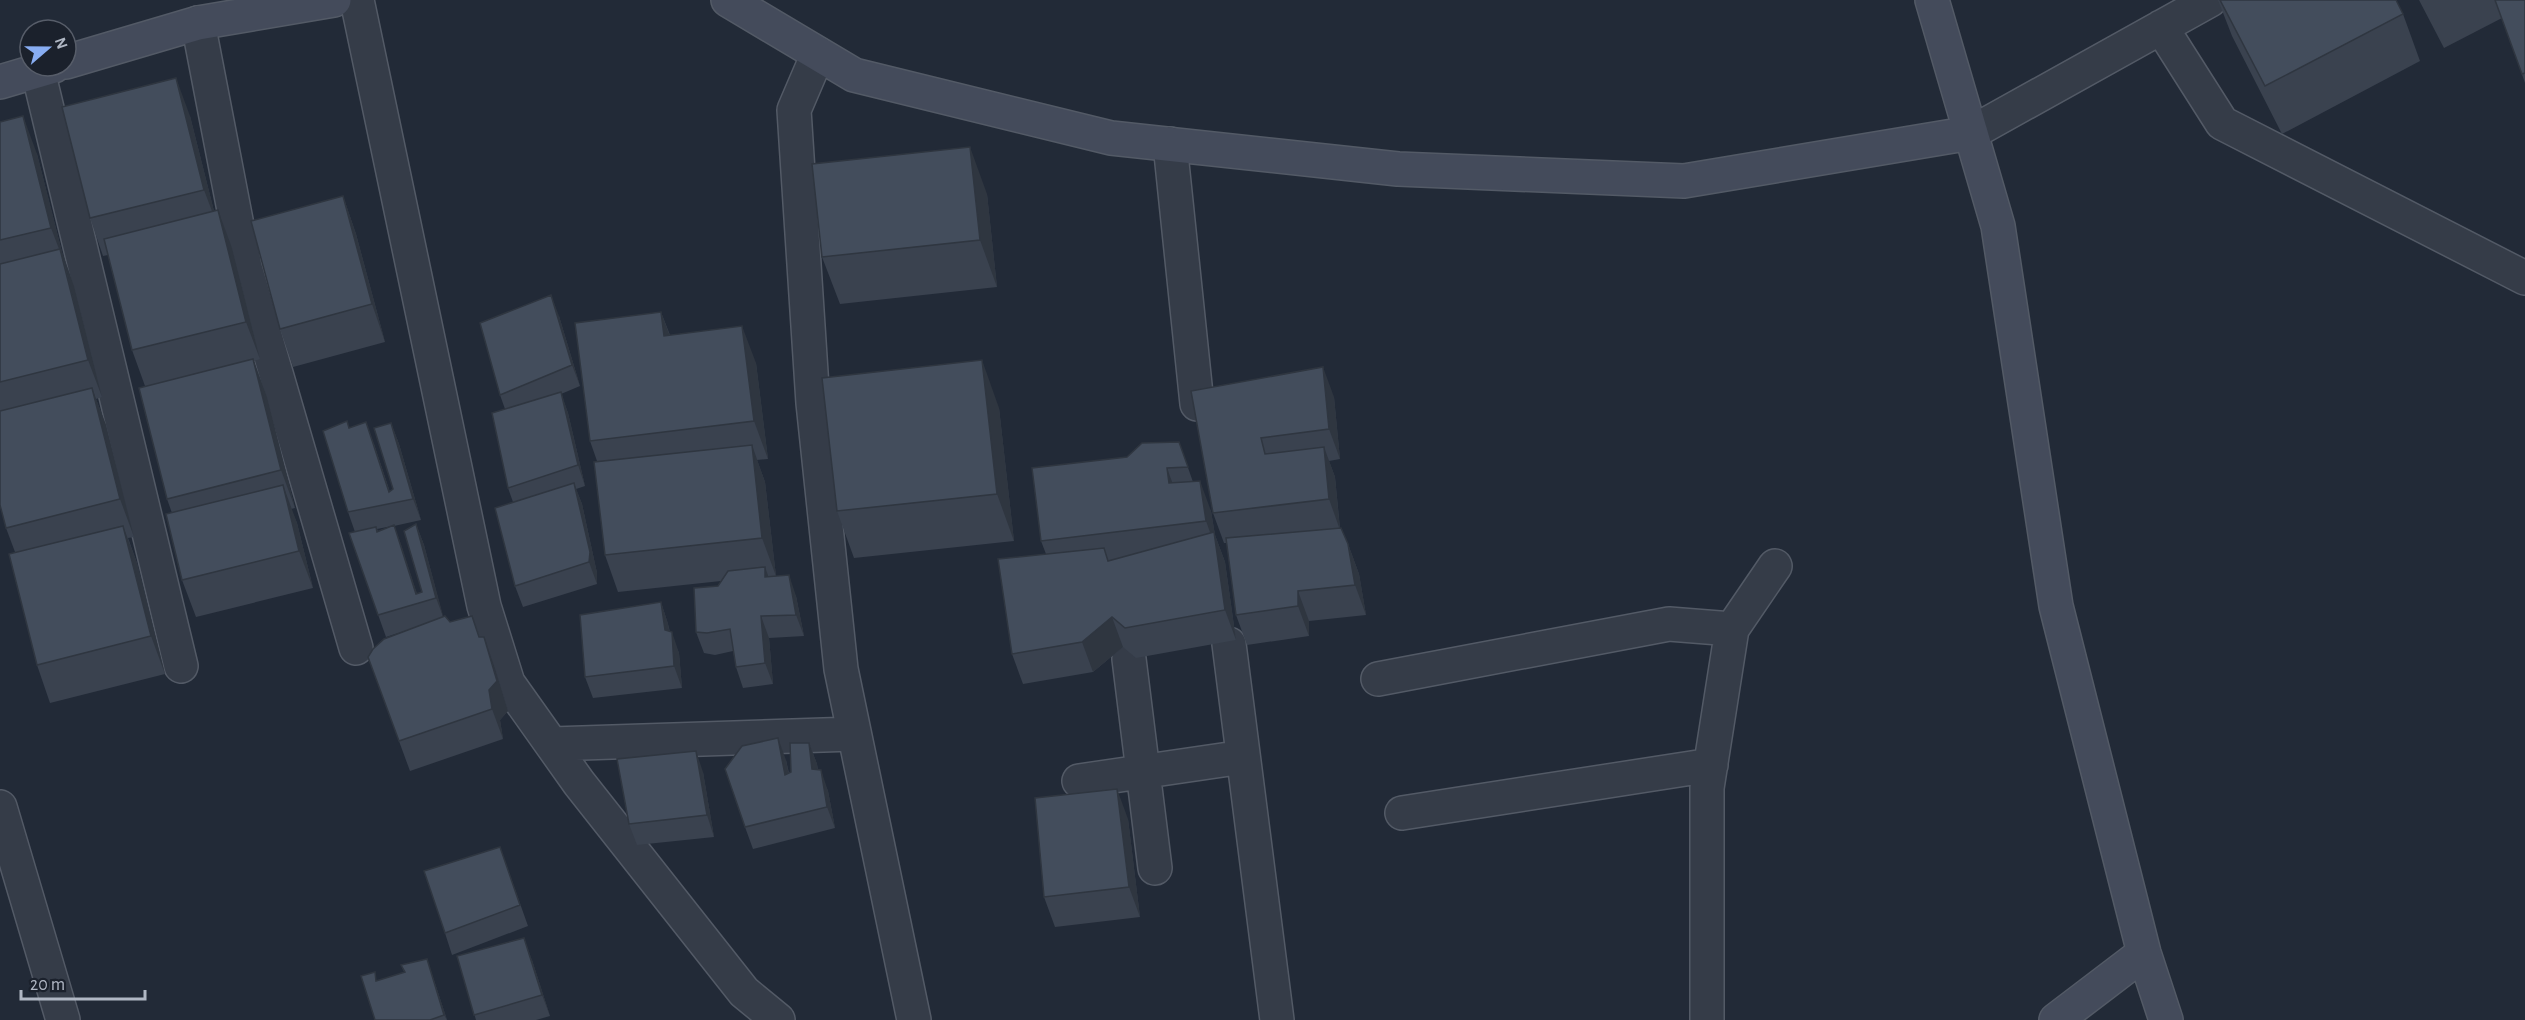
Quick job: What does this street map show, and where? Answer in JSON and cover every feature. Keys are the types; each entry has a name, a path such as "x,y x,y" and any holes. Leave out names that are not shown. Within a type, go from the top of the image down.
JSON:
{"street":[{"path":"78,58 198,23 334,0"},
{"path":"357,0 484,606 508,683 579,783 744,992 778,1020"},
{"path":"728,0 854,75 1111,138 1398,169 1684,180 1971,133 2210,0"},
{"path":"1932,0 1998,226 2056,606 2144,953 2166,1020"},
{"path":"198,23 245,267 356,648"},
{"path":"2161,27 2222,123 2525,279"},
{"path":"818,54 794,110 813,403 841,669 914,1020"},
{"path":"0,82 18,76"},
{"path":"55,78 182,666"},
{"path":"1170,144 1197,404"},
{"path":"1707,1020 1707,788 1710,765 1732,628 1775,566"},
{"path":"1378,679 1670,624 1732,628"},
{"path":"1229,644 1277,1020"},
{"path":"1129,659 1155,868"},
{"path":"552,744 854,734"},
{"path":"1079,781 1244,757"},
{"path":"1402,813 1710,765"},
{"path":"0,807 63,1020"},
{"path":"2056,1020 2144,953"}],"building":[{"path":"2220,0 2396,0 2403,14 2265,86"},
{"path":"2495,0 2525,0 2525,73 2522,74"},
{"path":"176,78 204,190 90,218 62,107"},
{"path":"23,116 51,228 0,240 0,122"},
{"path":"970,147 980,240 822,257 812,164"},
{"path":"343,196 372,304 280,329 251,221"},
{"path":"218,210 246,322 132,350 104,239"},
{"path":"60,249 88,360 0,382 0,264"},
{"path":"551,295 572,365 500,395 480,323"},
{"path":"661,312 664,336 742,326 754,421 590,441 575,323"},
{"path":"253,359 281,470 167,499 139,388"},
{"path":"982,360 997,494 837,511 822,378"},
{"path":"1323,367 1329,429 1261,438 1265,454 1324,447 1329,499 1213,513 1191,391"},
{"path":"92,388 120,499 6,528 0,505 0,411"},
{"path":"561,392 578,465 508,488 492,413"},
{"path":"347,421 349,428 366,422 389,492 393,489 374,428 391,423 413,499 348,512 323,431"},
{"path":"1179,442 1188,467 1167,468 1169,483 1200,481 1206,521 1041,541 1032,468 1127,457 1142,443"},
{"path":"752,445 762,538 605,555 594,462"},
{"path":"574,483 590,552 589,562 515,586 495,508"},
{"path":"283,485 299,551 182,580 166,514"},
{"path":"416,524 436,598 378,615 349,533 376,527 377,532 394,525 416,594 422,592 404,531"},
{"path":"123,526 151,636 37,665 9,554"},
{"path":"1341,528 1348,544 1355,585 1298,591 1298,606 1236,615 1226,538"},
{"path":"1214,532 1225,610 1125,628 1112,617 1082,642 1012,654 998,559 1104,548 1108,561"},
{"path":"765,567 765,577 789,575 796,615 761,616 765,663 736,667 730,629 707,633 696,632 694,588 718,586 728,571"},
{"path":"661,602 665,630 672,632 674,666 585,677 580,615"},
{"path":"445,616 450,622 472,616 479,637 484,637 497,681 489,690 492,709 399,741 368,657 384,639"},
{"path":"778,738 785,775 791,772 790,743 809,743 812,769 821,770 827,807 745,827 725,769 742,746"},
{"path":"696,751 707,815 629,824 617,759"},
{"path":"1117,789 1129,887 1044,897 1035,798"},
{"path":"500,847 520,905 445,933 424,871"},
{"path":"524,938 542,995 474,1015 457,956"},
{"path":"427,959 444,1015 430,1020 375,1020 361,976 375,972 376,981 405,972 401,965"}]}
